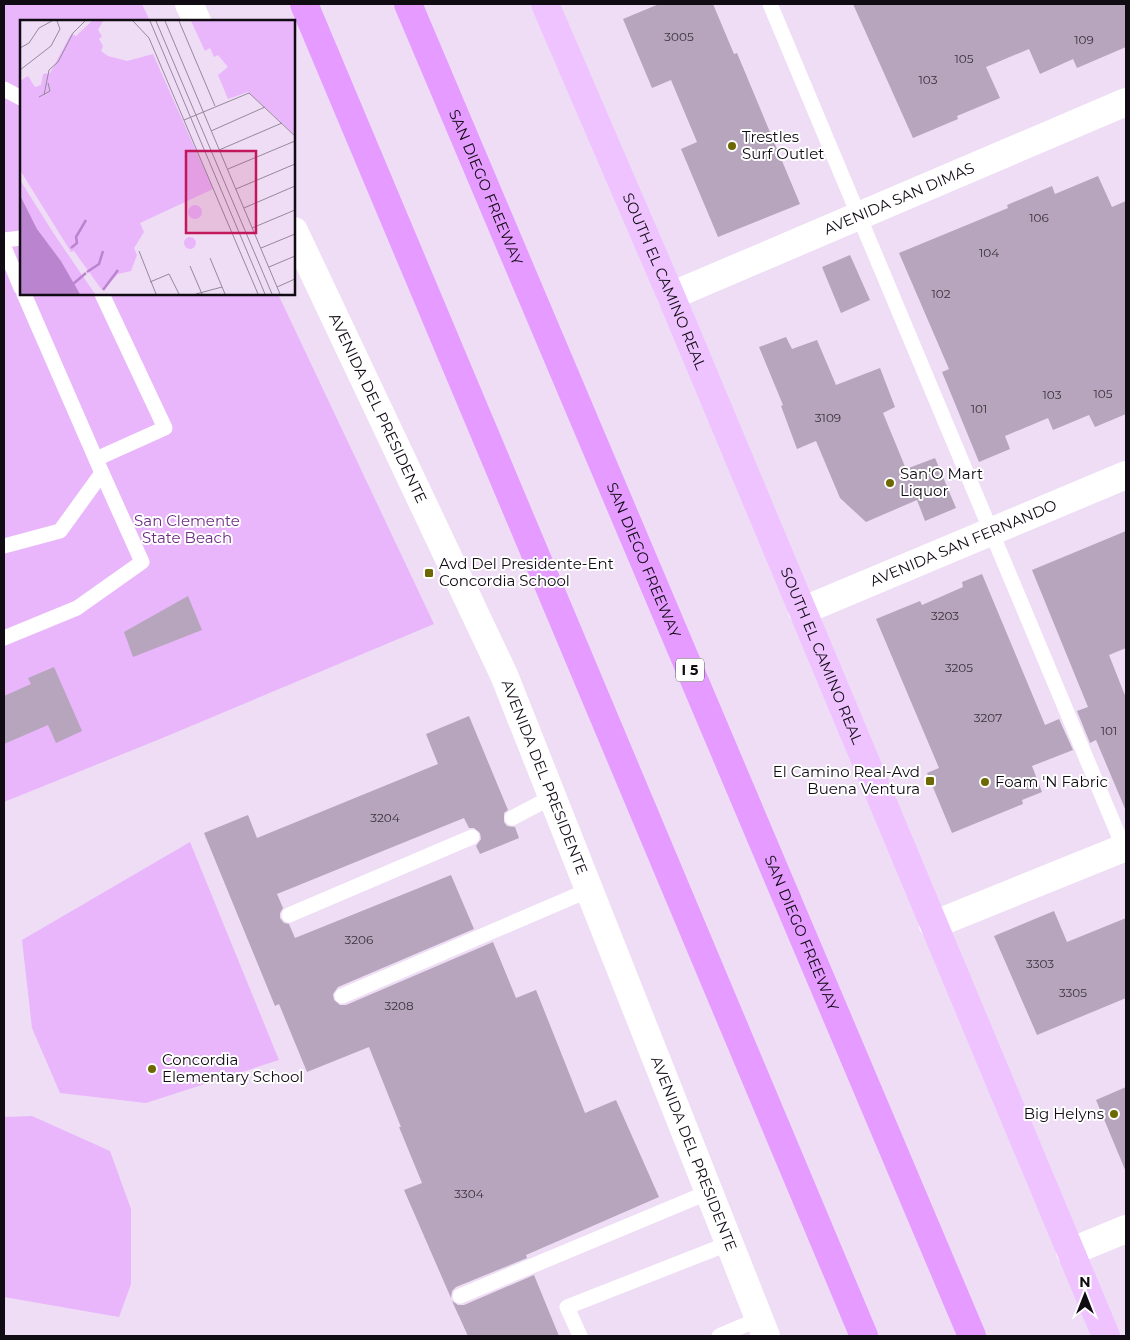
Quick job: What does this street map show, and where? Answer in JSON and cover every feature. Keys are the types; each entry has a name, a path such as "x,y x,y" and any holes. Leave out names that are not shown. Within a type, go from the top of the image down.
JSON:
{"highway":[{"path":"304,4 864,1336"},
{"name":"SAN DIEGO FREEWAY","path":"408,4 972,1336"}],"main road":[{"name":"SOUTH EL CAMINO REAL","path":"545,4 671,296 1106,1336"}],"street":[{"path":"189,4 197,20"},
{"name":"AVENIDA SAN DIMAS","path":"671,296 1126,102"},
{"name":"AVENIDA DEL PRESIDENTE","path":"295,233 504,675 763,1327"},
{"name":"AVENIDA SAN FERNANDO","path":"802,611 1126,475"},
{"path":"933,925 1125,849"},
{"path":"1070,1252 1126,1229"}],"lane":[{"path":"770,4 1125,849"},
{"path":"4,90 20,98"},
{"path":"4,240 20,238"},
{"path":"4,248 20,286"},
{"path":"4,638 77,608 142,562 24,295"},
{"path":"96,459 165,428 102,295"},
{"path":"4,546 60,531 102,473"},
{"path":"512,818 552,797"},
{"path":"289,915 472,837"},
{"path":"342,996 589,890"},
{"path":"460,1296 709,1192"},
{"path":"580,1336 567,1307 730,1243"},
{"path":"719,1336 763,1327"}],"green space":[{"name":"San Clemente State Beach","path":"4,4 142,4 150,20 20,20 20,295 278,295 434,624 4,802"},
{"path":"190,842 279,1060 146,1103 60,1093 32,1028 22,940"},
{"path":"32,1116 110,1151 131,1209 131,1284 119,1317 4,1297 4,1117"}],"building":[{"name":"Trestles Surf Outlet","path":"659,4 713,4 734,54 737,53 800,204 718,237 681,149 697,142 671,80 652,88 623,19"},
{"path":"853,4 1126,4 1126,47 1077,68 1073,59 1040,74 1029,49 986,67 1000,98 957,116 958,119 913,138"},
{"path":"1098,176 1112,207 1126,201 1126,414 1095,427 1089,415 1053,430 1048,418 1005,436 1010,449 979,462 942,372 949,369 899,253 1008,208 1007,205 1052,186 1055,194"},
{"path":"850,255 870,300 841,313 822,267"},
{"path":"786,337 792,349 817,340 836,385 880,368 895,407 883,413 906,469 935,458 956,508 925,521 917,500 866,522 840,498 816,441 797,449 781,406 783,405 759,347"},
{"path":"1126,531 1126,648 1109,655 1126,698 1126,811 1096,740 1090,743 1077,711 1088,707 1032,570"},
{"path":"982,574 1045,725 1059,719 1073,750 1032,766 1042,792 1022,800 1023,804 952,833 927,773 939,768 876,619 920,601 922,605 963,587 962,582"},
{"path":"188,596 202,630 133,657 124,632"},
{"path":"54,667 82,731 56,743 48,725 4,744 4,696 31,684 28,678"},
{"path":"469,716 508,810 504,813 504,822 507,826 515,827 519,838 480,854 476,846 481,839 480,833 474,828 469,828 464,818 277,894 283,908 280,918 284,923 289,924 295,938 451,875 474,929 338,987 333,994 334,1000 340,1005 346,1005 493,942 516,998 536,990 585,1113 616,1100 659,1197 526,1255 527,1258 456,1287 452,1291 451,1298 404,1190 422,1183 369,1047 307,1072 279,1004 275,1006 204,833 248,815 257,838 438,764 426,734"},
{"path":"1054,911 1067,942 1126,918 1126,998 1037,1035 994,936"},
{"name":"Big Helyns","path":"1126,1087 1126,1172 1096,1100"},
{"path":"534,1275 559,1336 468,1336 452,1301 458,1305 464,1305"}],"place":[{"name":"Trestles Surf Outlet","path":"732,146"},
{"name":"San'O Mart Liquor","path":"890,483"},
{"name":"Avd Del Presidente-Ent Concordia School","path":"429,573"},
{"name":"El Camino Real-Avd Buena Ventura","path":"930,781"},
{"name":"Foam 'N Fabric","path":"985,782"},
{"name":"Concordia Elementary School","path":"152,1069"},
{"name":"Big Helyns","path":"1114,1114"}]}
